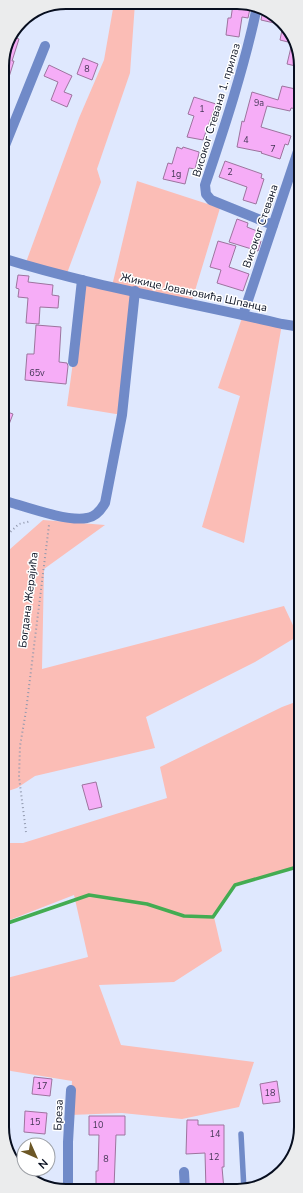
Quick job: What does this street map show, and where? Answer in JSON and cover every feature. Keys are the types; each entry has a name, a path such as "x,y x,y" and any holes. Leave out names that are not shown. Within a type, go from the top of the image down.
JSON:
{"street":[{"name":"Високог Стевана 1. прилаз","path":"256,12 250,39 228,117 205,185 206,194 211,200 273,226"},
{"path":"9,136 45,46"},
{"name":"Високог Стевана","path":"243,315 294,163"},
{"name":"Жикице Јовановића Шпанца","path":"9,260 82,280 294,326"},
{"path":"73,362 82,280"},
{"path":"9,502 67,518 86,519 98,512 105,503 122,415 135,291"},
{"name":"Бреза","path":"68,1184 68,1142 71,1090"},
{"path":"184,1172 184,1184"}],"lane":[{"path":"241,1134 244,1184"}],"path":[{"path":"9,533 19,524 46,513"},
{"name":"Богдана Жерајића","path":"26,832 19,777 20,746 26,711 46,513"}],"shaded area":[{"path":"113,9 135,9 130,73 97,169 101,182 66,276 25,265 79,118 104,60"},
{"path":"137,181 220,208 191,304 135,291 122,415 67,406 82,280 112,286"},
{"path":"243,315 282,324 244,543 202,527 240,396 218,388"},
{"path":"43,520 105,525 44,569 42,669 284,606 294,627 294,638 255,662 146,717 155,748 35,776 17,788 9,791 9,550"},
{"path":"294,703 294,868 235,885 214,917 222,951 174,982 99,985 121,1045 254,1062 239,1107 182,1119 122,1113 70,1115 72,1081 9,1070 9,977 88,957 74,895 9,920 9,843 23,843 167,798 160,767 282,707"}],"building":[{"path":"232,9 250,10 248,18 242,17 239,37 226,35 228,18 231,18"},
{"path":"262,15 274,23 261,20"},
{"path":"282,31 288,42 280,40"},
{"path":"16,38 19,39 12,61 14,61 9,77 11,51"},
{"path":"291,48 294,66 287,64"},
{"path":"83,58 98,64 92,80 77,74"},
{"path":"49,65 72,76 64,92 72,95 67,107 51,100 58,82 44,76"},
{"path":"282,86 294,89 294,108 291,108 290,111 267,106 261,127 291,136 288,145 285,144 280,159 261,153 262,152 237,147 242,121 244,122 252,92 278,100"},
{"path":"194,97 216,104 203,140 187,137 194,116 188,114"},
{"path":"177,147 182,149 183,147 199,152 195,169 189,168 185,184 163,179 168,163 172,164"},
{"path":"225,161 262,174 261,178 264,179 256,204 243,200 247,187 219,177"},
{"path":"237,219 248,223 247,227 257,231 254,239 261,241 258,251 229,242"},
{"path":"218,241 236,246 229,267 249,274 243,291 217,283 221,270 210,267"},
{"path":"18,275 29,276 28,282 53,285 52,295 59,296 58,308 40,307 39,324 26,323 28,298 18,297 19,289 16,288"},
{"path":"36,325 61,327 59,362 67,363 68,366 66,384 25,380 27,354 34,354"},
{"path":"9,413 13,414 9,424"},
{"path":"96,782 102,807 89,810 82,785"},
{"path":"34,1077 52,1079 50,1096 32,1094"},
{"path":"277,1081 280,1102 263,1104 260,1084"},
{"path":"25,1111 47,1113 45,1134 24,1132"},
{"path":"89,1116 125,1116 125,1135 116,1135 114,1184 96,1184 96,1171 98,1171 99,1135 89,1135"},
{"path":"187,1120 198,1120 198,1125 224,1125 224,1167 222,1167 223,1184 206,1184 205,1153 186,1154"}],"waterway":[{"path":"9,923 89,895 147,904 184,916 213,917 235,885 294,868"}]}
